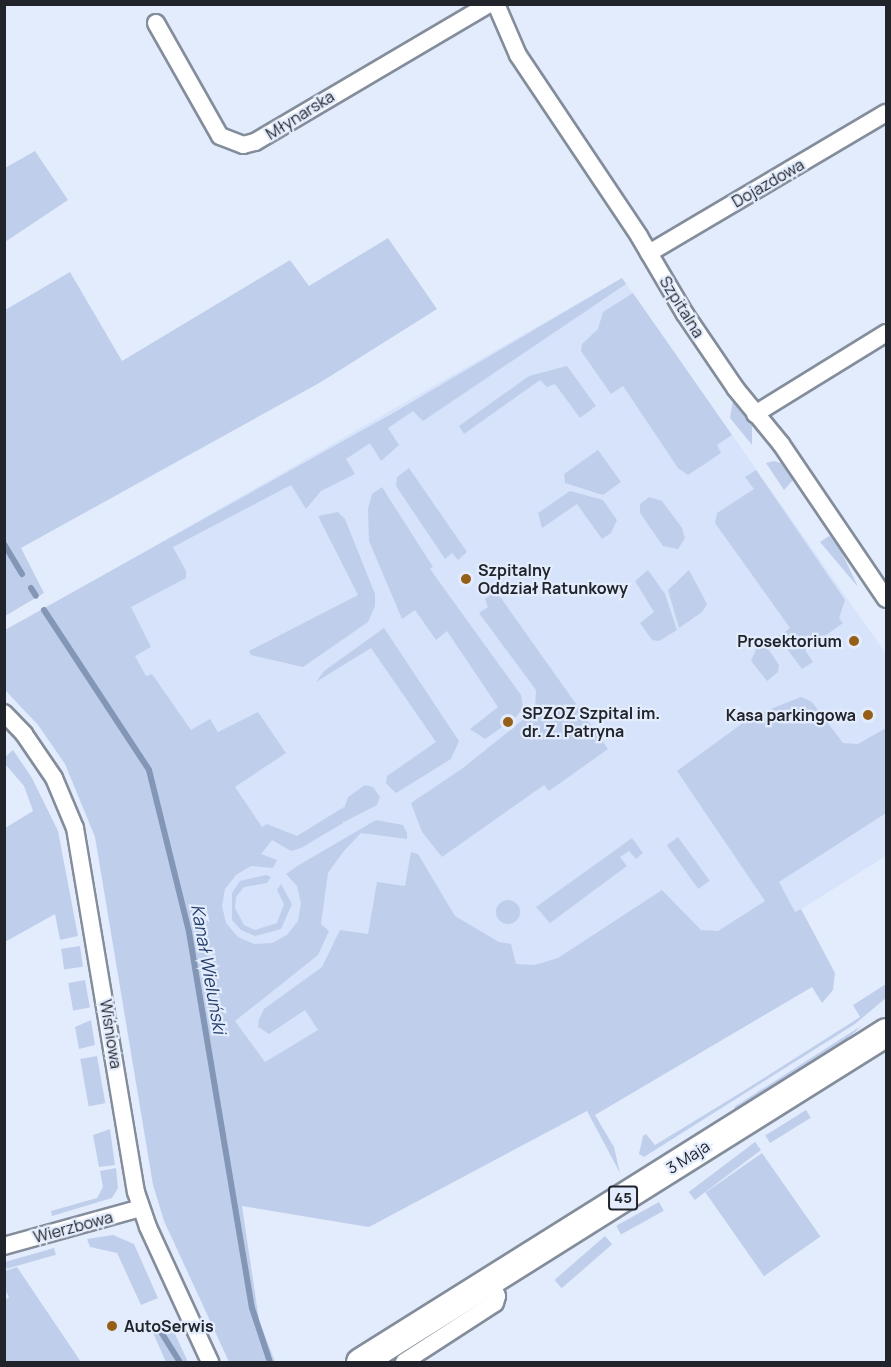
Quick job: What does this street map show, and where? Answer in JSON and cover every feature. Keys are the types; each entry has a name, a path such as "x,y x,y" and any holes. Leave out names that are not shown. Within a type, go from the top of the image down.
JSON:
{"main road":[{"name":"3 Maja","path":"360,1362 886,1032"}],"street":[{"name":"Młynarska","path":"156,23 220,136 243,145 255,142 489,4"},
{"name":"Szpitalna","path":"496,4 518,55 649,253 685,314 755,414 786,450 886,599"},
{"name":"Dojazdowa","path":"649,253 886,113"},
{"path":"755,414 886,333"},
{"name":"Wiśniowa","path":"4,713 24,734 54,778 81,852 141,1208 210,1362"},
{"name":"Wierzbowa","path":"4,1246 141,1208"},
{"path":"404,1362 495,1303 498,1296 490,1281"}],"shaded area":[{"path":"35,151 68,200 5,242 5,168"},
{"path":"388,238 437,309 321,382 21,548 44,593 5,616 5,310 70,272 122,361 290,260 309,286"},
{"name":"SPZOZ Szpital im. dr. Z. Patryna","path":"622,278 886,654 886,856 795,913 369,1227 242,1206 50,606"},
{"path":"622,278 626,284 423,421 413,411 388,428 399,445 381,461 370,443 346,459 355,474 321,491 306,509 291,485 173,547 186,571 186,578 131,607 151,647 135,656 146,676 152,674 191,730 210,719 218,732 258,712 286,753 235,787 262,827 267,824 297,836 344,807 343,823 301,848 291,851 272,840 261,854 277,860 273,868 251,866 236,875 225,889 222,906 226,923 238,937 254,944 272,943 287,935 298,921 301,903 297,886 286,874 299,865 376,820 403,825 407,833 407,839 361,833 343,852 328,873 321,924 329,931 318,955 235,1021 265,1062 318,1030 305,1010 269,1034 258,1027 264,1009 322,967 340,930 368,934 377,882 405,886 411,852 418,854 455,916 499,942 511,944 516,964 535,965 558,958 662,890 701,930 718,931 765,901 677,771 751,717 801,697 812,702 843,743 858,744 886,728 886,813 779,882 795,912 801,909 835,973 833,990 822,1003 812,987 595,1115 614,1147 620,1173 587,1111 369,1227 242,1206 259,1320 275,1362 229,1362 164,1221 153,1185 95,837 65,764 38,725 5,690 5,630 395,412"},
{"path":"633,293 732,435 717,445 721,453 688,475 678,468 623,386 611,394 581,351 582,344 598,329 603,312"},
{"path":"567,366 596,406 580,418 555,384 547,387 540,380 464,434 459,426 529,376"},
{"path":"733,400 752,424 752,445 730,418"},
{"path":"598,450 621,482 603,495 565,483 564,474"},
{"path":"774,461 784,464 794,479 784,490 766,463"},
{"path":"409,468 467,552 458,560 452,553 445,559 396,486 397,477"},
{"path":"756,470 845,600 839,618 843,623 805,650 813,662 802,669 778,637 790,628 715,523 717,513 754,489 745,477"},
{"path":"382,487 433,567 430,569 521,695 523,708 515,718 485,739 470,729 498,707 447,631 436,640 415,610 402,619 369,541 368,509 372,494"},
{"path":"570,491 603,500 617,520 611,533 602,539 577,504 542,528 538,513"},
{"path":"649,497 662,501 682,528 685,538 678,549 663,546 640,513 640,504"},
{"path":"338,512 345,519 375,594 375,606 368,622 303,667 251,655 249,651 358,595 318,516"},
{"path":"829,536 836,540 858,587 820,542"},
{"path":"648,570 665,594 677,630 659,641 652,640 640,623 654,612 635,581"},
{"path":"689,570 707,604 702,612 679,628 668,590"},
{"path":"496,591 608,749 549,791 544,785 442,857 422,832 411,803 463,768 535,710 536,690 479,613 488,607 485,599"},
{"path":"384,628 459,741 451,759 396,793 386,783 387,776 436,742 371,648 316,682 324,671"},
{"path":"761,638 779,665 778,672 767,681 751,661"},
{"path":"13,750 32,778 58,831 78,936 60,940 55,914 5,942 5,828 33,811 24,786 5,764 5,757"},
{"path":"365,785 373,787 380,797 377,805 344,822 341,818 348,797"},
{"path":"678,837 710,881 698,889 667,845"},
{"path":"632,838 643,853 636,859 629,851 620,857 627,866 550,923 536,907"},
{"path":"266,875 271,877 267,883 244,887 236,897 235,908 244,925 255,930 277,923 284,904 277,890 281,884 292,904 281,929 255,936 241,930 232,920 232,893 240,881"},
{"path":"508,900 513,901 519,907 519,917 513,923 508,924 503,923 497,917 496,912 497,907 503,901"},
{"path":"80,946 83,967 64,969 61,949"},
{"path":"85,980 90,1008 73,1011 68,983"},
{"path":"886,984 886,998 855,1024 644,1157 639,1154 643,1136 646,1134 655,1145 737,1095 860,1017 853,1005"},
{"path":"91,1020 95,1045 79,1049 75,1027"},
{"path":"861,1026 844,1043 736,1111 734,1107"},
{"path":"97,1056 105,1103 89,1106 80,1059"},
{"path":"806,1110 811,1118 770,1143 765,1135"},
{"path":"110,1129 115,1165 99,1167 93,1135"},
{"path":"755,1142 761,1150 695,1200 689,1192"},
{"path":"762,1153 821,1237 764,1276 705,1193"},
{"path":"116,1168 118,1188 112,1198 52,1216 51,1211 97,1198 103,1187 100,1171"},
{"path":"659,1202 664,1211 621,1235 616,1226"},
{"path":"113,1235 134,1244 158,1298 141,1305 117,1253 90,1247 87,1239"},
{"path":"605,1236 612,1244 562,1288 554,1280"},
{"path":"54,1248 56,1255 7,1269 5,1262"},
{"path":"17,1267 81,1362 5,1362 5,1300 9,1297 5,1290 5,1271"},
{"path":"170,1323 188,1362 166,1362 153,1333"}],"waterway":[{"name":"Kanał Wieluński","path":"4,544 22,574"},
{"name":"Kanał Wieluński","path":"31,588 36,596"},
{"name":"Kanał Wieluński","path":"44,610 149,770 189,932 252,1308 270,1362"},
{"path":"161,1332 180,1362"}],"place":[{"name":"Szpitalny Oddział Ratunkowy","path":"466,579"},
{"name":"Prosektorium","path":"854,641"},
{"name":"Kasa parkingowa","path":"868,715"},
{"name":"SPZOZ Szpital im. dr. Z. Patryna","path":"508,722"},
{"name":"AutoSerwis","path":"112,1326"}]}
